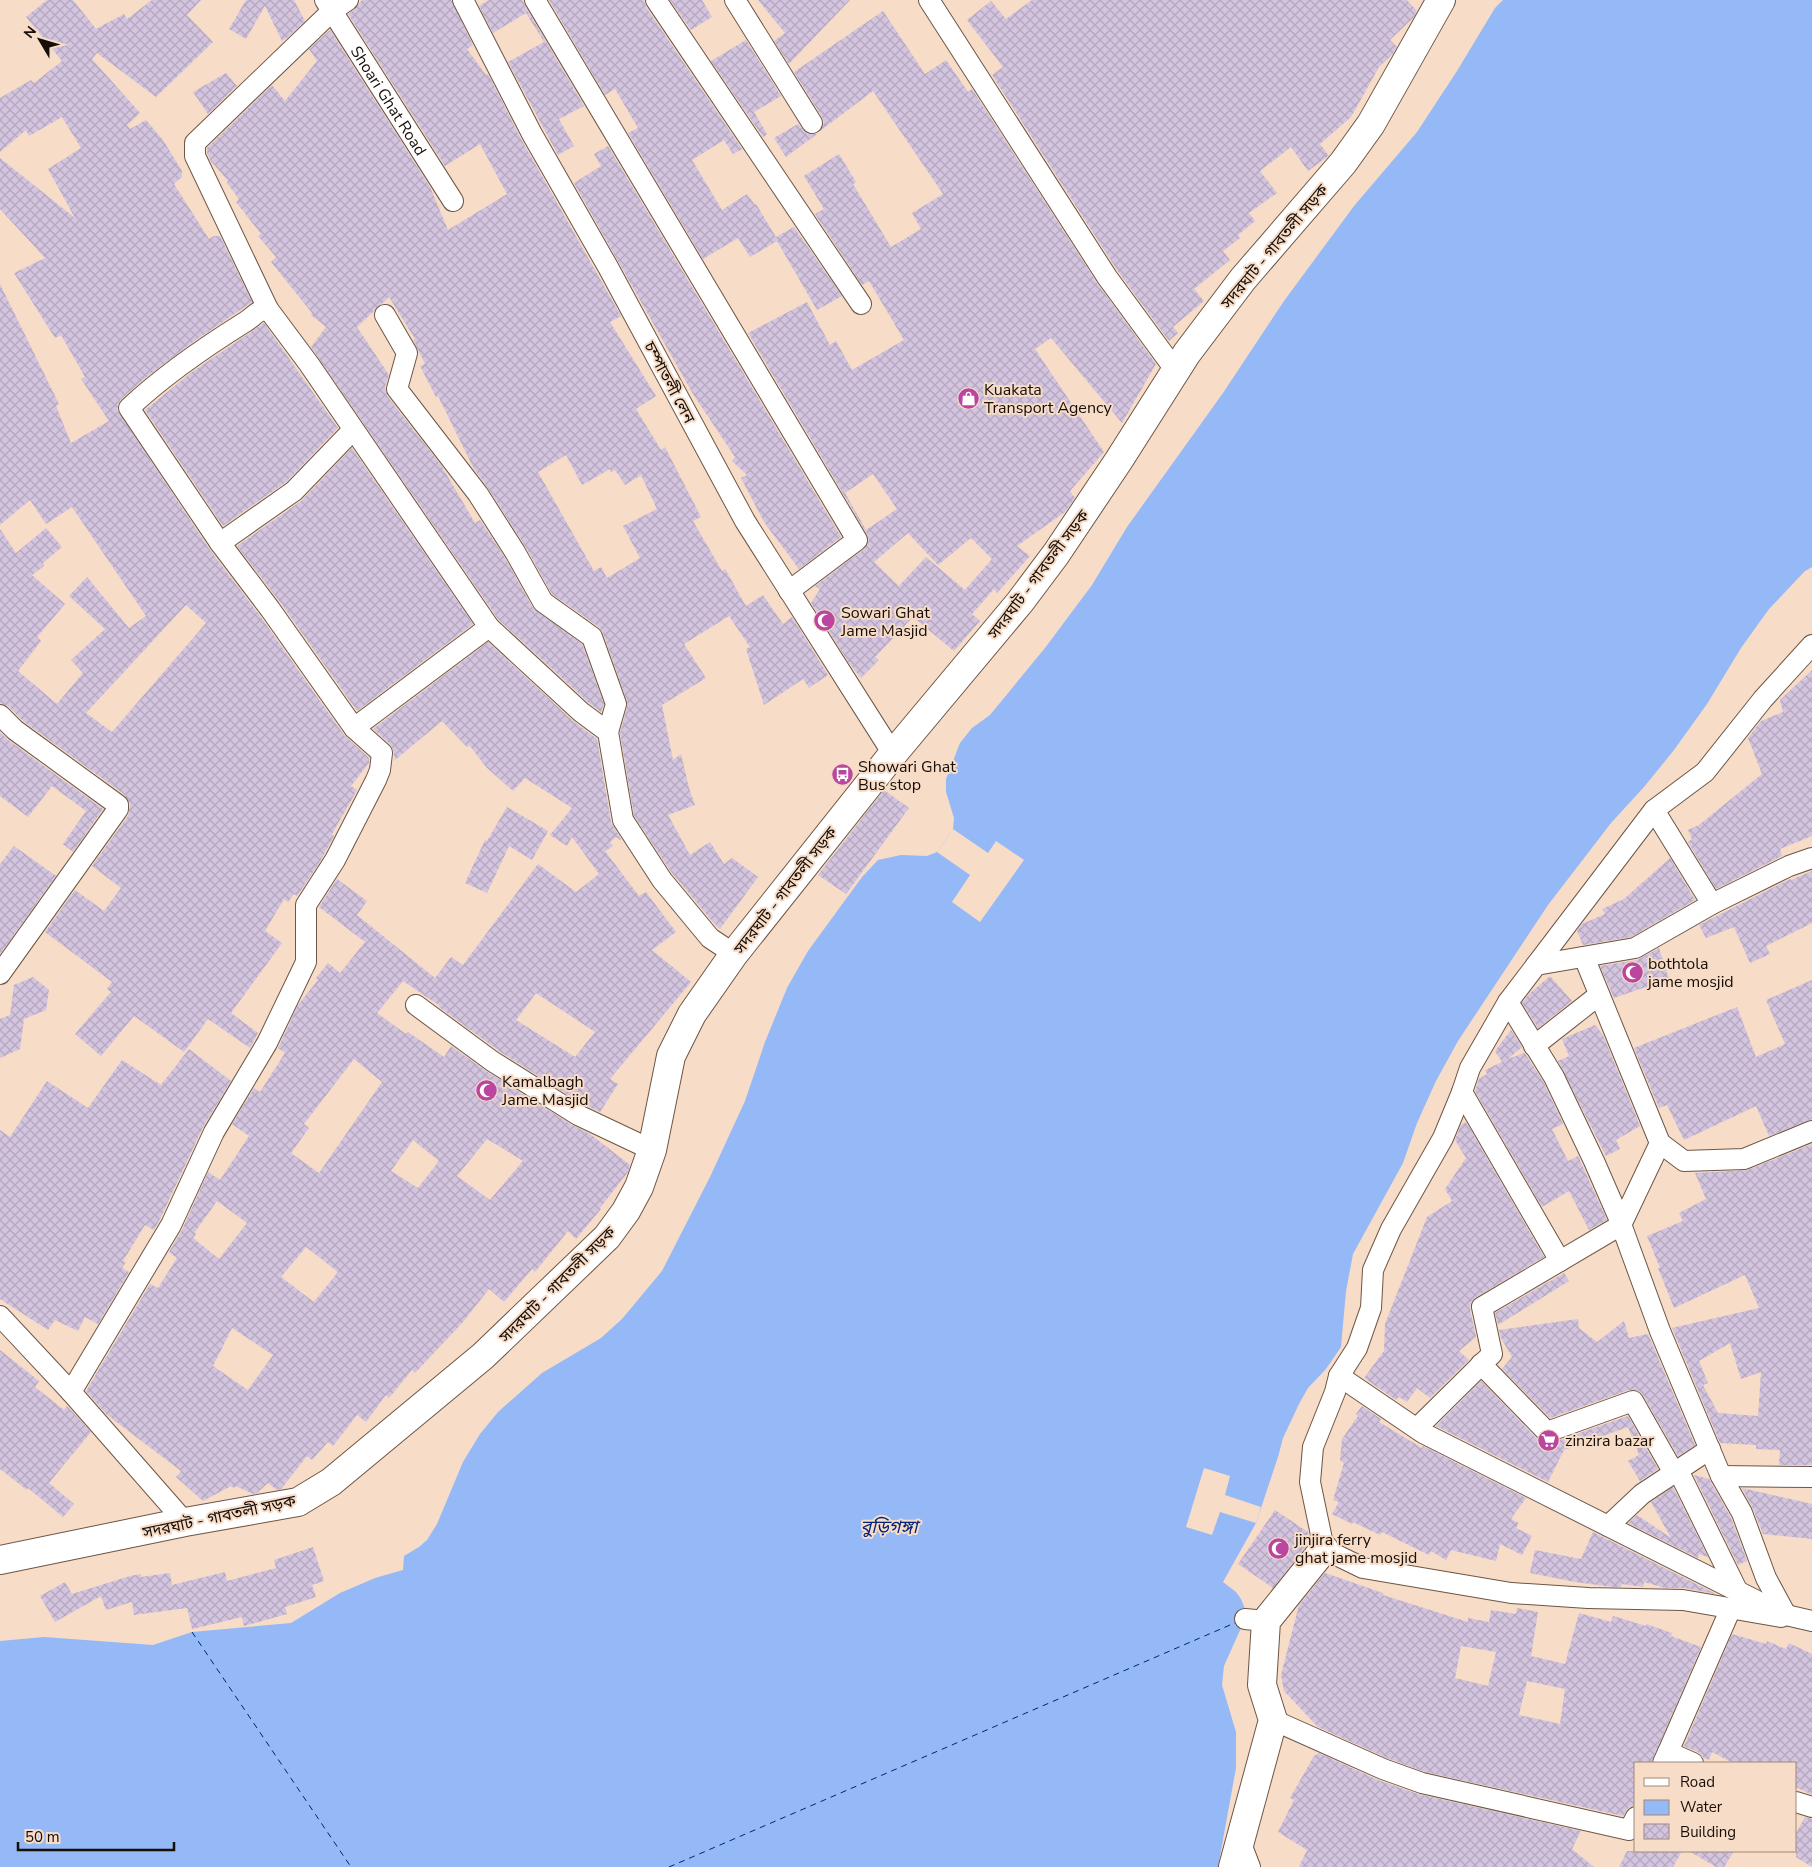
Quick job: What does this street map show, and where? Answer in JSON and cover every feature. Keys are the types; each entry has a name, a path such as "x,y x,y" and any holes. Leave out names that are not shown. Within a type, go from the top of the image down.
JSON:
{"main road":[{"name":"সদরঘাট - গাবতলী সড়ক","path":"0,1560 185,1522 298,1502 331,1482 483,1356 608,1237 626,1211 639,1187 652,1150 671,1056 692,1014 734,954 893,754 1020,602 1056,554 1187,353 1244,279 1343,163 1371,124 1441,0"},
{"path":"1233,1867 1273,1720 1262,1685 1255,1620 1324,1549"}],"street":[{"path":"535,0 857,540 789,591"},
{"path":"656,0 861,304"},
{"path":"735,0 812,123"},
{"path":"929,0 1108,277 1176,371"},
{"name":"চম্পাতলী লেন","path":"467,1 532,134 608,267 745,521 893,754"},
{"path":"335,4 195,143 195,156 268,308 309,364 489,627 580,712 608,732"},
{"name":"Shoari Ghat Road","path":"335,4 453,201"},
{"path":"71,1392 171,1225 214,1132 267,1043 306,962 306,905 335,860 380,770 382,753 354,728 270,609 220,544 130,408 149,390 224,334 257,312 268,308"},
{"path":"385,315 407,353 397,389 478,494 515,552 543,602 592,637 616,704 608,732 623,820 662,880 686,910 710,938 734,954"},
{"path":"220,544 294,491 353,430"},
{"path":"354,728 489,627"},
{"path":"1734,1599 1588,1598 1511,1593 1363,1568 1324,1549 1310,1482 1313,1447 1334,1392 1338,1376 1357,1348 1371,1308 1373,1270 1391,1229 1443,1138 1470,1068 1508,1002 1654,810 1705,772 1764,699 1812,645"},
{"path":"0,715 15,730 118,805 118,809 0,974"},
{"path":"1654,810 1712,904"},
{"path":"1536,965 1635,948 1712,904 1788,866 1812,858"},
{"path":"1584,957 1660,1143 1684,1161 1744,1159 1812,1131"},
{"path":"1534,1046 1599,995"},
{"path":"1508,1002 1554,1077 1586,1144 1621,1225 1660,1332 1721,1476 1742,1513 1766,1578 1786,1615"},
{"path":"416,1005 492,1061 578,1115 652,1150"},
{"path":"1462,1092 1560,1261"},
{"path":"1417,1428 1492,1354 1482,1307 1621,1225 1660,1143"},
{"path":"0,1316 71,1392 185,1522"},
{"path":"1481,1364 1547,1432 1634,1402 1676,1471 1734,1599 1665,1758 1687,1762"},
{"path":"1338,1376 1417,1428 1608,1526 1734,1599 1781,1617 1786,1615 1812,1621"},
{"path":"1608,1526 1642,1494 1710,1449"},
{"path":"1721,1476 1812,1477"},
{"path":"1273,1720 1383,1768 1422,1782 1629,1830 1634,1821"},
{"path":"1797,1802 1812,1808"},
{"path":"1240,1841 1250,1867"}],"water":[{"name":"বুড়িগঙ্গা","path":"1503,0 1812,0 1812,567 1805,571 1769,609 1741,648 1707,704 1674,750 1611,823 1548,905 1458,1041 1436,1081 1417,1123 1403,1163 1353,1254 1346,1291 1341,1347 1326,1369 1308,1388 1299,1404 1283,1438 1256,1523 1223,1582 1236,1592 1241,1599 1245,1609 1245,1619 1224,1666 1222,1685 1236,1732 1236,1768 1218,1867 0,1867 0,1641 44,1637 153,1645 192,1632 291,1623 340,1593 375,1578 403,1570 404,1556 427,1540 437,1524 463,1462 480,1434 498,1412 542,1373 601,1338 622,1319 662,1271 710,1177 745,1101 765,1042 787,988 808,951 862,877 878,860 901,855 927,856 937,852 953,829 954,818 946,792 946,779 960,743 972,728 990,715 1045,648 1092,585 1127,527 1223,393 1284,301 1354,206 1417,132 1495,8"}],"pier":[{"path":"953,829 988,853 996,841 1024,860 980,922 952,902 970,875 937,852"},
{"path":"1204,1468 1230,1476 1225,1495 1261,1507 1256,1523 1220,1512 1212,1535 1186,1527"}],"building":[{"path":"47,0 73,0 96,29 124,14 127,19 152,0 201,0 187,15 213,42 156,97 97,53 92,59 140,113 127,125 130,129 146,120 163,140 182,171 182,177 174,184 209,239 214,236 220,236 252,302 149,375 121,399 117,410 210,550 260,616 344,735 369,758 369,763 351,786 357,790 332,834 334,836 318,865 297,896 294,894 288,902 284,899 265,931 282,943 231,1013 258,1033 250,1048 208,1019 184,1052 134,1016 101,1056 75,1034 111,992 107,989 112,982 45,932 75,890 104,911 121,888 92,866 128,816 130,805 125,795 23,721 8,706 0,703 0,529 16,553 46,528 62,547 43,563 44,566 32,575 65,604 37,637 41,641 18,671 57,704 83,673 71,660 105,629 69,596 87,577 129,628 146,616 72,507 46,524 30,500 0,525 0,284 59,404 56,406 71,443 109,421 81,379 85,377 61,335 55,338 14,273 45,258 0,209 0,158 75,218 48,169 81,148 62,117 29,136 26,130 0,152 0,98 31,80 34,83 62,61 26,17","holes":["186,605 206,623 112,732 86,713"]},
{"path":"246,0 294,0 305,21 282,41 265,6 246,39 229,29"},
{"path":"362,0 451,0 473,45 467,49 486,75 488,74 521,139 621,316 610,322 656,396 636,409 661,450 665,447 701,517 693,521 722,571 725,569 746,606 763,595 783,624 792,617 828,675 809,688 803,679 764,705 746,649 750,647 729,616 684,644 706,678 662,705 673,760 681,754 695,805 668,815 690,855 710,842 724,864 732,858 758,877 720,929 672,873 634,816 620,733 627,701 603,633 599,627 552,594 525,546 474,469 438,396 436,397 420,366 425,364 413,340 415,339 389,297 357,327 389,375 385,386 387,396 441,465 475,523 480,520 505,558 533,608 582,644 604,704 601,712 498,619 311,347 326,327 311,315 312,313 271,262 276,257 258,236 261,234 236,202 239,199 227,183 228,181 210,160 207,153 207,148 272,85 285,101 317,61 309,49 330,30 430,187 448,230 507,194 480,144 445,166 348,14","holes":["566,455 582,485 610,469 611,472 615,470 625,485 641,475 657,509 623,526 640,558 607,578 601,567 594,571 538,472"]},
{"path":"489,0 523,0 584,106 559,119 574,146 558,155 508,62 544,42 526,13 493,33 479,6"},
{"path":"549,0 644,0 646,7 742,149 733,154 724,140 692,160 722,210 747,194 756,204 776,237 794,227 842,296 817,310 777,241 750,257 738,238 703,259 628,133 638,128 615,89 605,95"},
{"path":"670,0 702,0 712,17 691,30"},
{"path":"758,0 850,0 789,64 774,41 785,33"},
{"path":"1032,0 1407,0 1417,11 1413,18 1390,40 1397,47 1392,55 1379,67 1351,117 1320,144 1329,156 1308,171 1291,147 1260,171 1277,193 1249,213 1255,221 1238,235 1240,238 1223,251 1230,260 1194,289 1204,301 1173,327 1178,333 1169,341 1117,270 992,75 1003,67 967,20 991,1 1006,19"},
{"path":"883,11 925,74 946,60 968,92 972,89 1097,283 1156,364 1122,423 1051,338 1035,349 1104,452 1070,491 1075,498 1065,512 1017,546 1030,556 997,593 994,589 972,614 980,621 954,651 913,617 875,657 879,660 861,678 849,663 811,603 820,589 815,586 864,549 869,540 748,333 807,302 830,345 836,341 852,370 904,340 869,281 862,285 815,214 824,209 804,176 839,154 856,182 853,184 891,247 921,229 912,213 943,194 873,91 820,131 824,123 822,117 794,72","holes":["873,474 897,509 866,530 845,493","908,533 938,565 971,538 992,559 965,590 926,557 899,586 874,562"]},
{"path":"746,40 781,96 754,112 767,134 763,137 711,61"},
{"path":"226,73 237,86 208,114 193,92"},
{"path":"798,124 807,134 817,134 786,157 774,138"},
{"path":"608,146 841,537 799,569 764,522 741,478 747,475 732,461 735,457 693,394 574,183 601,166 594,154"},
{"path":"264,323 338,428 286,482 223,526 145,410 192,372"},
{"path":"352,448 473,624 357,711 280,602 237,546 301,501"},
{"path":"488,642 573,721 597,739 611,822 621,839 616,837 610,842 613,846 605,851 639,896 646,892 676,932 652,950 691,982 610,1079 618,1084 600,1112 584,1105 499,1051 440,1006 403,981 377,1013 406,1034 408,1032 444,1057 451,1046 486,1071 572,1125 590,1134 630,1165 628,1172 576,1239 568,1231 535,1272 532,1269 504,1302 489,1289 463,1322 415,1373 412,1370 389,1398 386,1395 366,1422 357,1415 333,1446 328,1442 312,1460 307,1456 281,1489 277,1490 268,1483 257,1493 253,1494 236,1486 234,1488 231,1486 203,1501 176,1477 181,1471 106,1414 86,1391 150,1284 158,1288 177,1258 169,1252 182,1230 208,1172 220,1180 249,1136 232,1124 254,1088 260,1092 285,1053 278,1048 298,1005 318,980 316,978 328,963 340,973 365,942 319,907 337,879 367,901 357,915 435,978 451,957 463,965 538,864 576,892 599,874 572,837 567,846 550,835 572,808 525,778 513,791 487,768 469,745 467,747 442,721 395,760 390,744 373,729","holes":["536,993 595,1032 575,1057 516,1020","354,1059 382,1082 319,1173 291,1153 309,1128 304,1124","487,1139 523,1161 490,1200 457,1176","413,1140 439,1161 418,1188 391,1171","217,1201 247,1223 219,1259 193,1238 196,1234 195,1232","306,1247 338,1272 314,1302 281,1277","232,1328 273,1355 248,1390 213,1366"]},
{"path":"1812,670 1812,836 1780,849 1782,856 1716,889 1688,842 1692,839 1688,830 1699,825 1762,774 1748,738 1761,721 1783,712 1780,700"},
{"path":"0,732 8,740 103,809 73,852 63,844 86,811 52,786 28,817 0,796"},
{"path":"884,790 909,808 846,894 818,875"},
{"path":"507,807 548,831 532,860 509,846 487,893 465,883 485,840 487,841"},
{"path":"14,846 56,876 0,954 0,864"},
{"path":"1670,858 1695,900 1631,937 1583,945 1577,931 1582,924 1605,914 1602,909 1624,899"},
{"path":"1812,871 1812,923 1766,946 1770,954 1750,963 1734,927 1706,938 1699,925 1790,879"},
{"path":"1659,948 1669,979 1614,998 1600,966 1637,960"},
{"path":"1550,976 1572,1001 1538,1028 1522,1003 1529,994"},
{"path":"33,977 49,990 46,1010 24,1019 20,1049 0,1058 0,1019 10,1015 14,985"},
{"path":"1812,980 1812,1119 1769,1136 1756,1106 1684,1140 1667,1105 1659,1108 1634,1048 1737,1007 1756,1057 1785,1044 1766,1000"},
{"path":"1595,1025 1603,1035 1640,1126 1616,1140 1620,1149 1606,1156 1558,1061 1569,1056 1562,1039"},
{"path":"1511,1030 1522,1047 1508,1059 1524,1053 1544,1083 1563,1124 1552,1129 1568,1161 1578,1156 1607,1220 1589,1230 1569,1191 1542,1207 1475,1091 1479,1079 1487,1074 1485,1070 1502,1062 1495,1051"},
{"path":"189,1049 231,1081 203,1127 154,1230 145,1225 123,1261 126,1262 122,1268 129,1272 98,1324 85,1317 78,1331 55,1320 48,1330 0,1299 0,1130 10,1137 47,1081 88,1108 122,1060 161,1085"},
{"path":"1466,1122 1544,1257 1476,1297 1471,1302 1470,1309 1476,1337 1459,1351 1469,1360 1430,1398 1417,1388 1407,1402 1399,1397 1396,1400 1364,1378 1384,1351 1385,1324 1427,1217 1452,1201 1445,1189 1466,1158 1455,1140 1461,1125"},
{"path":"1812,1144 1812,1465 1779,1465 1780,1450 1756,1449 1756,1445 1720,1443 1672,1328 1759,1308 1745,1275 1674,1308 1647,1236 1683,1221 1679,1213 1706,1199 1695,1173 1748,1170","holes":["1730,1343 1741,1379 1761,1372 1758,1416 1718,1413 1703,1385 1708,1383 1699,1361"]},
{"path":"1564,1273 1569,1281 1498,1325 1495,1313"},
{"path":"1578,1319 1579,1328 1597,1342 1624,1321 1629,1338 1648,1334 1695,1445 1678,1456 1639,1391 1629,1390 1550,1418 1502,1369 1512,1357 1501,1338 1499,1330"},
{"path":"0,1350 39,1381 35,1387 64,1410 67,1406 91,1432 49,1483 74,1504 63,1517 28,1488 27,1490 0,1469"},
{"path":"1481,1381 1538,1440 1544,1443 1551,1443 1628,1416 1658,1469 1640,1481 1628,1461 1639,1455 1628,1427 1564,1450 1548,1482 1436,1426"},
{"path":"1362,1406 1381,1419 1379,1422 1422,1448 1423,1446 1526,1498 1511,1519 1519,1523 1516,1528 1532,1536 1522,1555 1500,1544 1496,1561 1451,1550 1446,1560 1431,1551 1429,1555 1382,1532 1380,1535 1332,1514 1339,1502 1333,1500 1344,1463 1340,1460 1342,1439 1358,1416 1356,1414"},
{"path":"1694,1475 1709,1479 1731,1518 1747,1561 1738,1565"},
{"path":"1673,1487 1708,1557 1699,1554 1698,1558 1628,1523 1637,1515 1671,1538 1651,1502"},
{"path":"1742,1488 1812,1504 1812,1539 1763,1534"},
{"path":"1275,1510 1308,1532 1310,1541 1273,1588 1238,1564"},
{"path":"1593,1532 1716,1594 1685,1588 1665,1588 1644,1582 1643,1587 1622,1584 1621,1587 1613,1587 1530,1573 1535,1550 1581,1559"},
{"path":"313,1547 324,1581 312,1585 316,1597 285,1607 287,1614 244,1626 242,1617 192,1629 187,1608 134,1615 132,1602 106,1610 101,1596 55,1622 40,1596 65,1582 72,1594 141,1574 141,1577 170,1573 172,1585 225,1572 227,1581 276,1568 274,1560"},
{"path":"1325,1573 1383,1593 1383,1595 1468,1622 1468,1618 1489,1622 1491,1610 1516,1614 1517,1608 1538,1612 1531,1656 1565,1664 1579,1613 1611,1622 1613,1616 1646,1626 1646,1624 1672,1633 1671,1636 1701,1647 1651,1762 1634,1762 1634,1806 1629,1807 1623,1816 1425,1772 1387,1758 1318,1727 1284,1691 1281,1675 1299,1605","holes":["1461,1646 1496,1652 1488,1686 1455,1678","1527,1681 1565,1689 1560,1724 1519,1715"]},
{"path":"1732,1634 1766,1644 1767,1641 1786,1649 1789,1643 1812,1654 1812,1795 1797,1788 1797,1762 1731,1762 1712,1752 1709,1760 1698,1752 1684,1746"},
{"path":"1319,1753 1378,1780 1418,1794 1581,1831 1572,1849 1594,1867 1299,1867 1307,1850 1278,1832 1294,1800 1290,1798 1314,1756"},
{"path":"1805,1817 1812,1819 1812,1867 1796,1857 1797,1831"},
{"path":"1627,1851 1681,1852 1673,1867 1619,1867"},
{"path":"1691,1852 1733,1852 1724,1867 1716,1867"}],"ferry route":[{"path":"669,1867 1237,1622"},
{"path":"192,1632 351,1867"}],"place":[{"name":"Kuakata Transport Agency","path":"968,398"},
{"name":"Sowari Ghat Jame Masjid","path":"825,621"},
{"name":"Showari Ghat Bus stop","path":"842,775"},
{"name":"bothtola jame mosjid","path":"1632,972"},
{"name":"Kamalbagh Jame Masjid","path":"486,1090"},
{"name":"zinzira bazar","path":"1549,1440"},
{"name":"jinjira ferry ghat jame mosjid","path":"1279,1548"}]}
